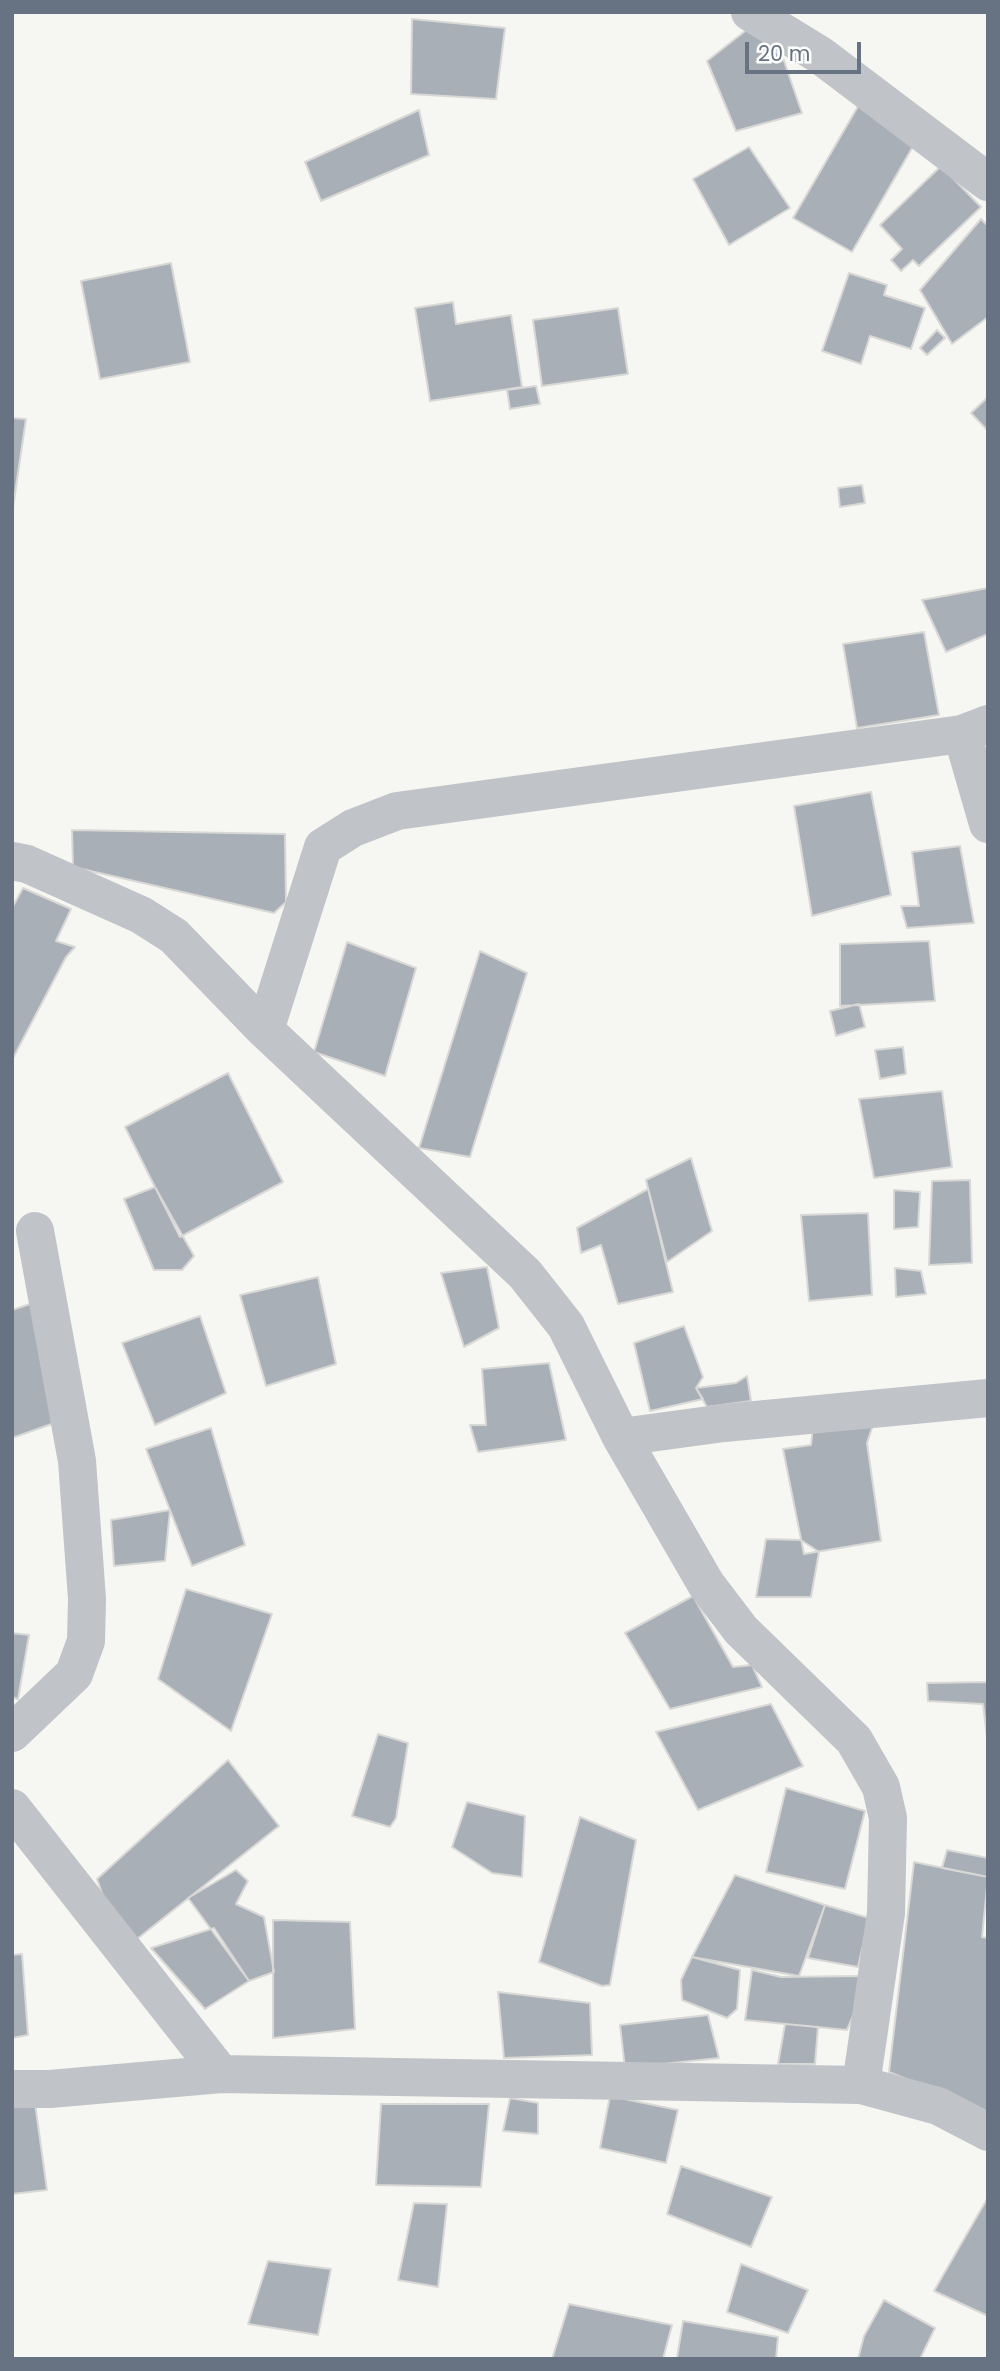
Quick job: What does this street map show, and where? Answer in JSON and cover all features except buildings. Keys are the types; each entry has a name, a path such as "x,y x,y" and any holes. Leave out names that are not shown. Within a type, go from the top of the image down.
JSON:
{"street":[{"path":"750,12 820,55 988,182"},
{"path":"265,1030 323,847 353,828 397,811 975,729 988,824"},
{"path":"12,861 27,864 141,915 174,936 265,1030 525,1274 566,1326 621,1437 671,1528 720,1602 741,1630 853,1740 881,1787 888,1818 886,1913 861,2085"},
{"path":"12,1733 74,1674 86,1631 87,1599 77,1461 35,1231"},
{"path":"621,1437 737,1421 988,1398"},
{"path":"12,1808 221,2074"},
{"path":"12,2089 50,2090 221,2074 861,2085 938,2106 988,2132"}]}
